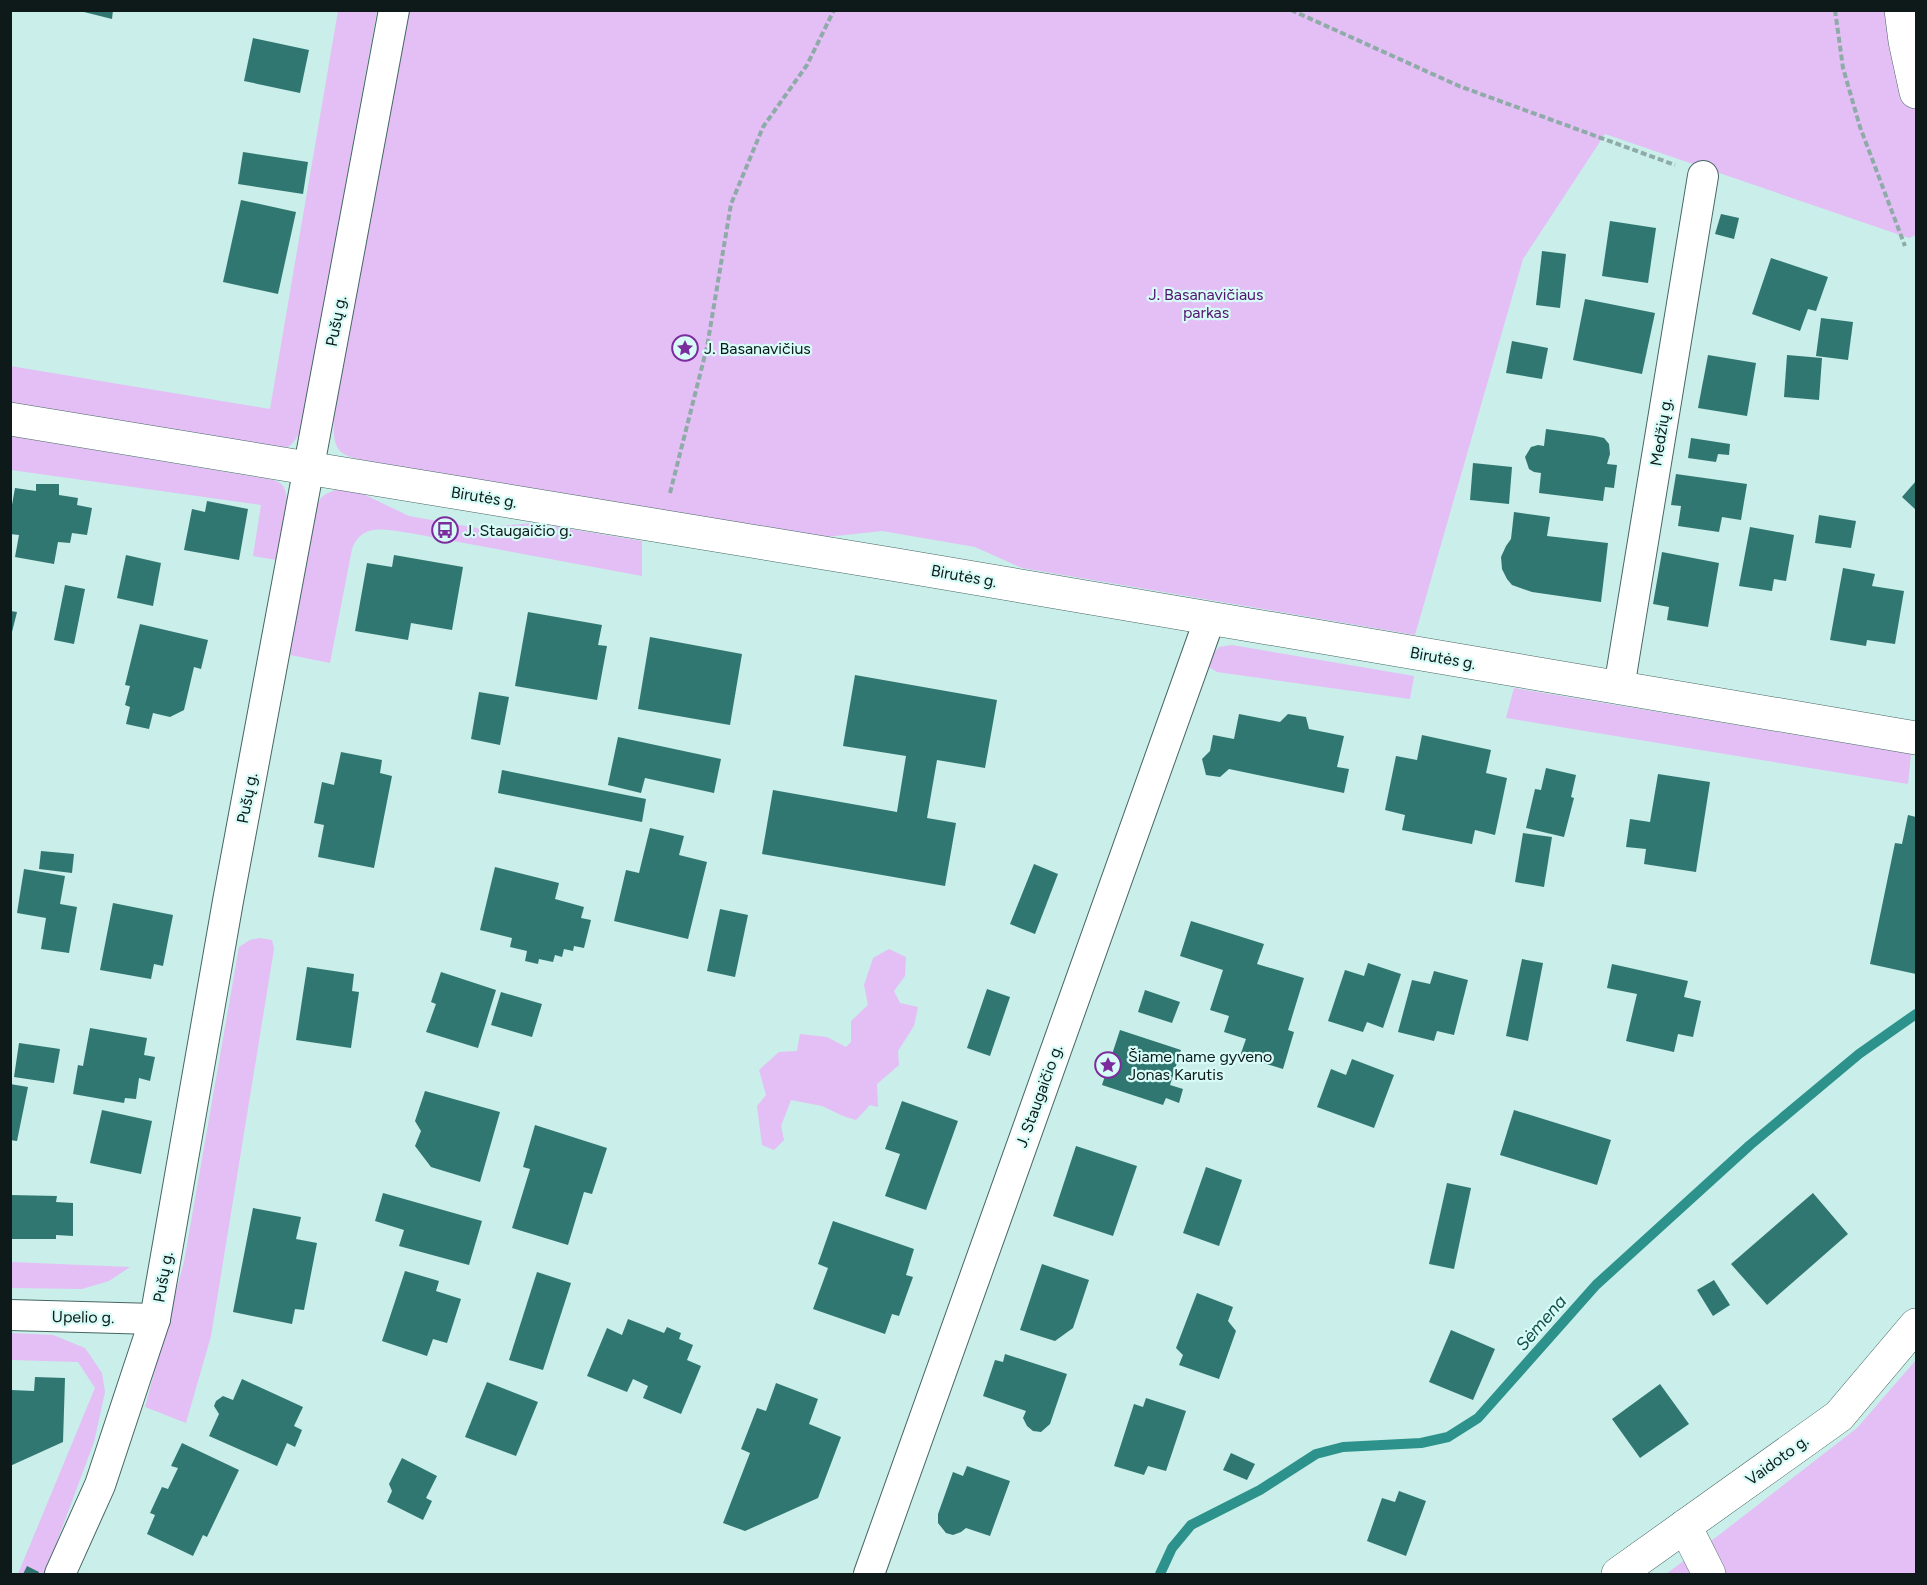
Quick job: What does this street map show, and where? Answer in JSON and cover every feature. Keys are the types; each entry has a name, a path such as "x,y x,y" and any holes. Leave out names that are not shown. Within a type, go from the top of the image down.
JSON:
{"street":[{"name":"Pušų g.","path":"60,1575 100,1485 156,1319 228,901 394,10"},
{"path":"1901,10 1905,41 1917,92"},
{"name":"Medžių g.","path":"1619,688 1703,176"},
{"name":"Birutės g.","path":"10,419 662,526 1917,738"},
{"name":"J. Staugaičio g.","path":"869,1575 1210,618"},
{"name":"Upelio g.","path":"10,1316 156,1319"},
{"name":"Vaidoto g.","path":"1618,1575 1839,1416 1917,1325"},
{"path":"1685,1526 1709,1575"}],"path":[{"path":"662,526 707,347 730,204 763,127 807,65 834,10"},
{"path":"1291,10 1459,86 1703,176"},
{"path":"1835,10 1843,68 1860,127 1905,246"}],"green space":[{"path":"338,11 377,11 305,416 295,441 288,447 279,447 11,404 10,366 270,409"},
{"name":"J. Basanavičiaus parkas","path":"409,11 1916,11 1916,235 1909,238 1605,134 1523,259 1415,635 1022,568 975,547 882,531 826,537 367,461 344,454 339,450 334,437 336,400"},
{"path":"11,436 274,480 282,485 287,500 286,521 277,560 253,556 261,505 11,470"},
{"path":"336,490 361,493 409,516 477,528 534,523 642,541 642,576 410,533 368,531 356,540 352,549 330,663 290,655 314,515 321,498"},
{"path":"1232,645 1414,676 1410,699 1217,672 1204,664 1219,647"},
{"path":"1514,688 1911,754 1908,784 1506,718"},
{"path":"260,938 272,940 274,949 211,1336 186,1423 145,1407 184,1262 239,947 250,940"},
{"path":"889,949 906,957 905,976 894,991 900,1003 918,1007 914,1026 898,1051 899,1065 877,1084 878,1107 870,1105 856,1120 822,1106 791,1100 781,1126 784,1140 774,1150 762,1145 757,1106 766,1095 759,1070 779,1052 797,1051 800,1034 827,1037 846,1047 851,1042 851,1021 868,1005 864,985 873,958"},
{"path":"11,1262 130,1267 109,1281 82,1289 11,1288"},
{"path":"11,1333 53,1335 85,1348 102,1373 105,1392 94,1442 45,1574 18,1574 95,1388 78,1362 11,1360"},
{"path":"1916,1360 1916,1574 1666,1574 1857,1428"}],"building":[{"path":"76,10 113,10 112,19"},
{"path":"253,38 309,50 300,93 244,81"},
{"path":"243,152 308,162 303,194 238,184"},
{"path":"241,200 296,212 278,294 223,282"},
{"path":"1721,214 1739,218 1734,239 1715,234"},
{"path":"1610,221 1656,228 1648,283 1602,276"},
{"path":"1542,251 1566,254 1560,308 1536,305"},
{"path":"1771,258 1828,277 1816,311 1808,309 1800,331 1752,314"},
{"path":"1585,299 1655,313 1642,374 1573,360"},
{"path":"1821,318 1853,322 1848,360 1816,356"},
{"path":"1512,341 1548,348 1542,379 1506,373"},
{"path":"1708,355 1756,363 1747,416 1698,408"},
{"path":"1787,355 1822,358 1819,400 1784,397"},
{"path":"1546,429 1604,438 1609,444 1610,454 1607,464 1617,465 1614,488 1605,487 1603,501 1539,493 1541,473 1529,469 1525,457 1531,447 1544,446"},
{"path":"1691,438 1730,444 1729,455 1718,454 1716,462 1688,458"},
{"path":"1473,463 1512,467 1509,504 1470,500"},
{"path":"1676,474 1747,484 1741,520 1722,517 1719,532 1678,526 1681,506 1671,505"},
{"path":"1916,481 1916,510 1902,497"},
{"path":"36,484 59,484 59,495 78,498 77,505 92,508 87,535 72,533 70,543 58,542 54,564 15,557 19,535 10,534 10,516 15,488 36,491"},
{"path":"207,501 248,509 239,560 184,550 192,509 205,512"},
{"path":"1514,512 1550,517 1547,536 1608,543 1601,602 1532,592 1512,585 1502,569 1501,557 1511,539"},
{"path":"1819,515 1856,521 1851,548 1815,543"},
{"path":"1750,527 1794,535 1786,581 1774,579 1772,591 1739,586"},
{"path":"1662,552 1719,563 1708,627 1667,620 1669,607 1653,604"},
{"path":"126,555 161,563 153,606 117,598"},
{"path":"394,555 463,567 452,630 411,623 408,640 355,631 367,563 392,567"},
{"path":"1843,568 1875,574 1872,586 1904,591 1895,644 1867,640 1866,646 1830,640"},
{"path":"65,585 85,589 74,644 54,640"},
{"path":"10,611 17,612 11,636 10,636"},
{"path":"528,612 602,625 598,645 607,646 597,700 515,686"},
{"path":"140,624 208,640 201,669 194,667 184,710 170,717 153,713 149,729 126,724 130,707 125,705 130,686 125,685"},
{"path":"650,637 742,654 730,725 638,709"},
{"path":"855,675 997,700 985,768 937,760 927,818 956,823 945,886 762,854 773,790 897,812 906,756 843,746"},
{"path":"479,692 509,697 500,745 471,739"},
{"path":"1239,714 1280,722 1288,714 1306,717 1309,729 1344,736 1337,767 1349,769 1344,793 1229,769 1220,777 1206,775 1202,759 1210,751 1213,735 1234,739"},
{"path":"1422,735 1491,750 1486,773 1507,778 1495,835 1475,830 1472,844 1402,830 1405,815 1385,810 1396,756 1417,760"},
{"path":"618,737 721,759 714,793 645,778 641,793 608,785"},
{"path":"341,752 382,760 380,773 392,776 374,868 318,857 324,825 314,823 322,782 334,785"},
{"path":"1546,768 1576,775 1571,797 1574,798 1564,837 1526,828 1535,789 1541,790"},
{"path":"502,770 646,799 642,822 498,793"},
{"path":"1658,774 1710,782 1696,872 1644,864 1646,849 1626,847 1630,819 1650,822"},
{"path":"1908,815 1916,817 1916,974 1870,964 1895,843 1902,844"},
{"path":"650,828 684,836 679,855 707,862 688,939 614,921 626,870 639,873"},
{"path":"1523,833 1552,837 1544,887 1515,882"},
{"path":"41,851 74,854 72,873 39,869"},
{"path":"1034,864 1058,874 1035,934 1010,924"},
{"path":"495,867 559,883 555,899 584,907 581,918 591,920 584,948 574,946 573,951 564,949 562,957 555,955 553,962 539,959 538,964 525,961 527,951 510,947 512,938 480,930"},
{"path":"24,869 65,876 60,904 77,907 69,953 41,949 46,918 17,913"},
{"path":"113,903 173,915 163,966 154,964 151,979 100,970"},
{"path":"720,909 748,915 735,977 707,971"},
{"path":"1191,921 1264,944 1257,964 1304,978 1288,1030 1294,1032 1283,1069 1240,1056 1246,1039 1224,1032 1229,1016 1210,1010 1223,970 1180,956"},
{"path":"1522,959 1543,963 1528,1041 1506,1036"},
{"path":"1368,963 1401,974 1383,1028 1367,1022 1363,1032 1328,1021 1345,970 1364,976"},
{"path":"1612,964 1688,981 1684,997 1701,1001 1693,1037 1678,1034 1674,1052 1626,1041 1637,994 1607,988"},
{"path":"307,967 354,974 352,991 359,992 351,1048 296,1040"},
{"path":"1434,971 1468,980 1454,1035 1437,1031 1434,1041 1398,1032 1412,980 1430,984"},
{"path":"441,972 496,990 478,1048 426,1032 436,1004 431,1002"},
{"path":"987,989 1010,997 990,1056 967,1048"},
{"path":"1145,990 1180,1002 1172,1023 1138,1012"},
{"path":"501,992 542,1004 532,1037 491,1025"},
{"path":"90,1028 147,1038 144,1055 155,1057 150,1081 139,1078 136,1099 125,1098 124,1103 73,1094 78,1065 83,1066"},
{"path":"1120,1030 1181,1050 1170,1085 1183,1089 1179,1103 1166,1098 1163,1105 1102,1085"},
{"path":"19,1043 60,1049 54,1083 14,1077"},
{"path":"1352,1059 1394,1075 1374,1128 1317,1107 1331,1069 1346,1075"},
{"path":"10,1084 28,1087 17,1141 10,1140"},
{"path":"425,1091 500,1112 480,1182 431,1167 415,1146 421,1131 415,1121"},
{"path":"902,1101 958,1121 926,1210 885,1196 900,1154 885,1149"},
{"path":"102,1110 152,1121 141,1174 90,1163"},
{"path":"1514,1110 1611,1140 1597,1185 1500,1155"},
{"path":"535,1125 607,1148 592,1194 584,1192 568,1245 512,1228 530,1169 523,1167"},
{"path":"1076,1146 1137,1166 1113,1236 1053,1216"},
{"path":"1206,1167 1242,1180 1219,1246 1183,1233"},
{"path":"1447,1183 1471,1188 1454,1269 1429,1264"},
{"path":"383,1193 482,1221 469,1265 399,1246 404,1230 375,1221"},
{"path":"1813,1193 1848,1234 1767,1305 1731,1264"},
{"path":"10,1195 57,1196 56,1202 73,1203 73,1236 56,1235 56,1239 10,1239"},
{"path":"253,1208 301,1217 296,1239 317,1243 304,1310 295,1309 292,1324 233,1312"},
{"path":"833,1221 914,1249 906,1275 913,1277 899,1316 892,1314 885,1334 813,1309 828,1268 818,1264"},
{"path":"1042,1264 1089,1280 1073,1328 1055,1341 1020,1330"},
{"path":"405,1271 439,1281 436,1291 461,1299 447,1343 433,1339 427,1356 382,1341"},
{"path":"537,1272 571,1283 543,1370 509,1360"},
{"path":"1714,1280 1730,1305 1713,1316 1697,1290"},
{"path":"1197,1293 1233,1307 1228,1321 1236,1331 1219,1379 1179,1365 1183,1355 1176,1348"},
{"path":"628,1319 664,1333 667,1327 681,1333 679,1339 693,1345 687,1360 701,1366 681,1414 643,1398 648,1386 633,1379 627,1392 587,1376 607,1328 622,1335"},
{"path":"1451,1330 1495,1349 1473,1400 1429,1382"},
{"path":"1005,1354 1067,1374 1050,1424 1041,1432 1033,1431 1027,1426 1023,1418 1026,1411 983,1396 995,1360 1003,1362"},
{"path":"35,1377 65,1378 63,1442 10,1466 12,1390 34,1391"},
{"path":"242,1379 303,1407 294,1426 302,1430 295,1447 287,1443 277,1466 209,1436 219,1414 214,1406 216,1401 223,1396 233,1400"},
{"path":"487,1382 538,1402 516,1456 465,1437"},
{"path":"776,1383 818,1399 809,1424 841,1437 818,1498 745,1531 723,1523 750,1453 741,1449 757,1408 766,1411"},
{"path":"1660,1384 1689,1424 1640,1458 1612,1419"},
{"path":"1146,1398 1186,1411 1166,1471 1148,1466 1144,1475 1114,1466 1134,1404 1143,1407"},
{"path":"182,1443 239,1470 207,1537 203,1535 193,1556 147,1534 155,1515 150,1513 162,1487 168,1489 178,1468 171,1466"},
{"path":"1231,1453 1255,1464 1247,1480 1223,1470"},
{"path":"402,1458 437,1476 426,1498 432,1501 423,1520 387,1502 392,1491 389,1484"},
{"path":"967,1466 1010,1481 990,1536 966,1528 953,1535 946,1533 938,1523 938,1514 953,1472 963,1476"},
{"path":"1399,1491 1426,1501 1406,1556 1367,1541 1382,1498 1395,1502"},
{"path":"27,1566 39,1572 38,1574 23,1574"}],"waterway":[{"name":"Sėmena","path":"1160,1574 1172,1548 1191,1525 1260,1490 1316,1454 1343,1447 1421,1443 1448,1437 1478,1418 1596,1285 1750,1145 1859,1054 1916,1014"}],"place":[{"name":"J. Basanavičius","path":"685,348"},
{"name":"J. Staugaičio g.","path":"445,530"},
{"name":"Šiame name gyveno Jonas Karutis","path":"1108,1065"}]}
